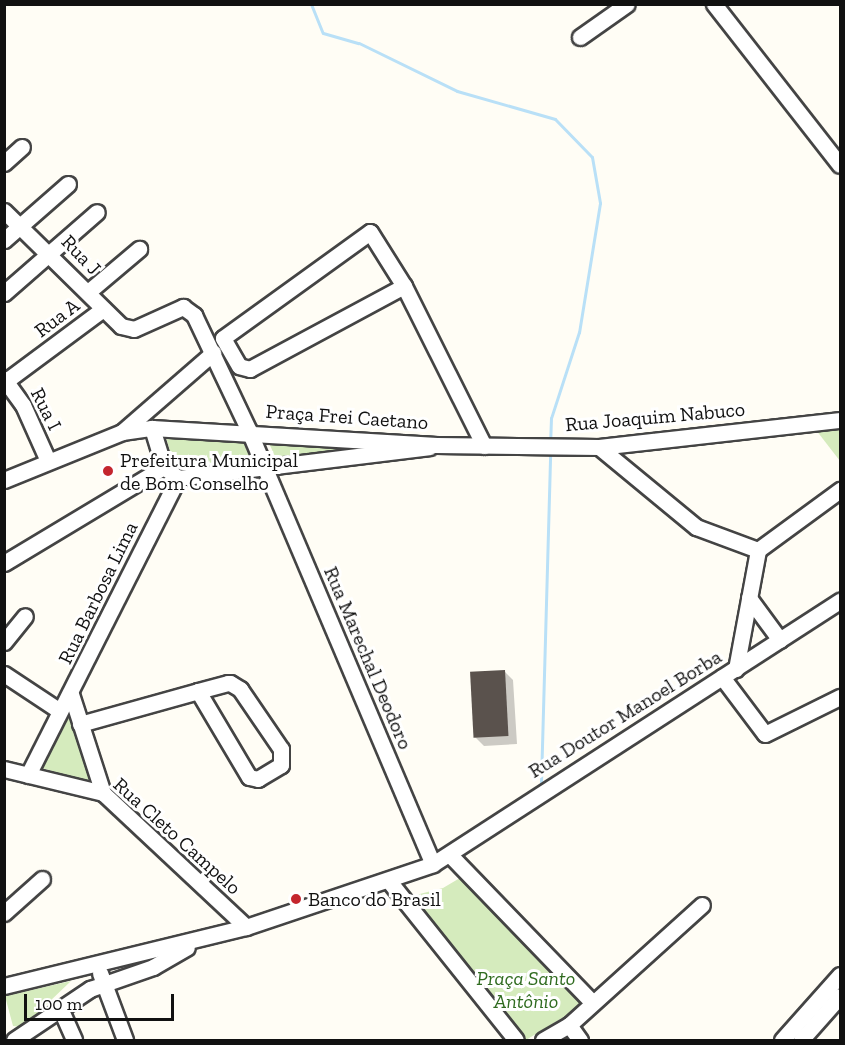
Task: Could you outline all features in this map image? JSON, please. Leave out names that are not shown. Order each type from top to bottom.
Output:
[{"type":"street","points":[[580,37],[627,4]]},
{"type":"street","points":[[714,4],[840,165]]},
{"type":"street","points":[[4,163],[22,147]]},
{"type":"street","points":[[4,240],[68,184]]},
{"type":"street","name":"Rua J","points":[[4,211],[51,253],[103,309],[127,329]]},
{"type":"street","points":[[4,292],[98,212]]},
{"type":"street","points":[[404,286],[260,366],[239,366],[225,340],[225,333],[366,232],[376,238],[404,286],[484,446]]},
{"type":"street","points":[[88,292],[139,249]]},
{"type":"street","name":"Rua Marechal Deodoro","points":[[127,329],[185,308],[211,349],[265,468],[433,864]]},
{"type":"street","name":"Rua A","points":[[5,380],[103,309]]},
{"type":"street","points":[[4,480],[122,432],[211,349],[225,340]]},
{"type":"street","name":"Rua I","points":[[5,380],[48,461]]},
{"type":"street","name":"Rua Joaquim Nabuco","points":[[436,445],[593,447],[840,420]]},
{"type":"street","points":[[152,428],[164,467],[178,478]]},
{"type":"street","name":"Praça Frei Caetano","points":[[122,432],[152,428],[249,431],[436,445]]},
{"type":"street","name":"Praça Frei Caetano","points":[[178,478],[436,445]]},
{"type":"street","points":[[593,447],[696,527],[758,550]]},
{"type":"street","points":[[4,563],[164,467]]},
{"type":"street","name":"Rua Barbosa Lima","points":[[28,775],[71,694],[178,478]]},
{"type":"street","points":[[840,490],[758,550],[749,598],[729,673],[765,735],[840,697]]},
{"type":"street","points":[[749,598],[780,640]]},
{"type":"street","name":"Rua Doutor Manoel Borba","points":[[4,986],[98,966],[246,927],[389,881],[433,864],[840,602]]},
{"type":"street","points":[[4,642],[25,616]]},
{"type":"street","points":[[4,674],[60,711]]},
{"type":"street","points":[[81,724],[228,682],[237,686],[281,749],[280,765],[258,779],[249,777],[198,691]]},
{"type":"street","name":"Rua Barbosa Lima","points":[[71,694],[103,793]]},
{"type":"street","name":"Rua Cleto Campelo","points":[[4,769],[103,793],[246,927]]},
{"type":"street","points":[[450,855],[592,1002]]},
{"type":"street","points":[[4,913],[42,879]]},
{"type":"street","points":[[389,881],[516,1041]]},
{"type":"street","points":[[543,1041],[569,1025],[592,1002],[702,906]]},
{"type":"street","points":[[14,1041],[60,1008],[103,983],[153,967],[195,940]]},
{"type":"street","points":[[98,966],[125,1041]]},
{"type":"street","points":[[782,1041],[840,975]]},
{"type":"street","points":[[801,1041],[840,998]]},
{"type":"street","points":[[60,1008],[74,1041]]},
{"type":"street","points":[[569,1025],[580,1041]]},
{"type":"green space","points":[[840,427],[840,461],[816,430]]},
{"type":"green space","points":[[165,434],[242,439],[253,463],[186,473],[174,465]]},
{"type":"green space","points":[[269,443],[408,450],[277,461]]},
{"type":"green space","points":[[71,711],[95,784],[42,768]]},
{"type":"green space","name":"Praça Santo Antônio","points":[[465,875],[581,996],[580,1007],[526,1040],[519,1040],[412,896],[443,888]]},
{"type":"green space","points":[[71,981],[23,1027],[13,1026],[5,996]]},
{"type":"building","points":[[505,670],[508,736],[474,738],[470,672]]},
{"type":"waterway","points":[[311,4],[323,33],[359,43],[457,91],[555,119],[592,157],[600,203],[579,332],[551,418],[550,441]]},
{"type":"waterway","points":[[541,782],[550,450]]},
{"type":"place","name":"Prefeitura Municipal de Bom Conselho","points":[[108,471]]},
{"type":"place","name":"Banco do Brasil","points":[[296,899]]}]
